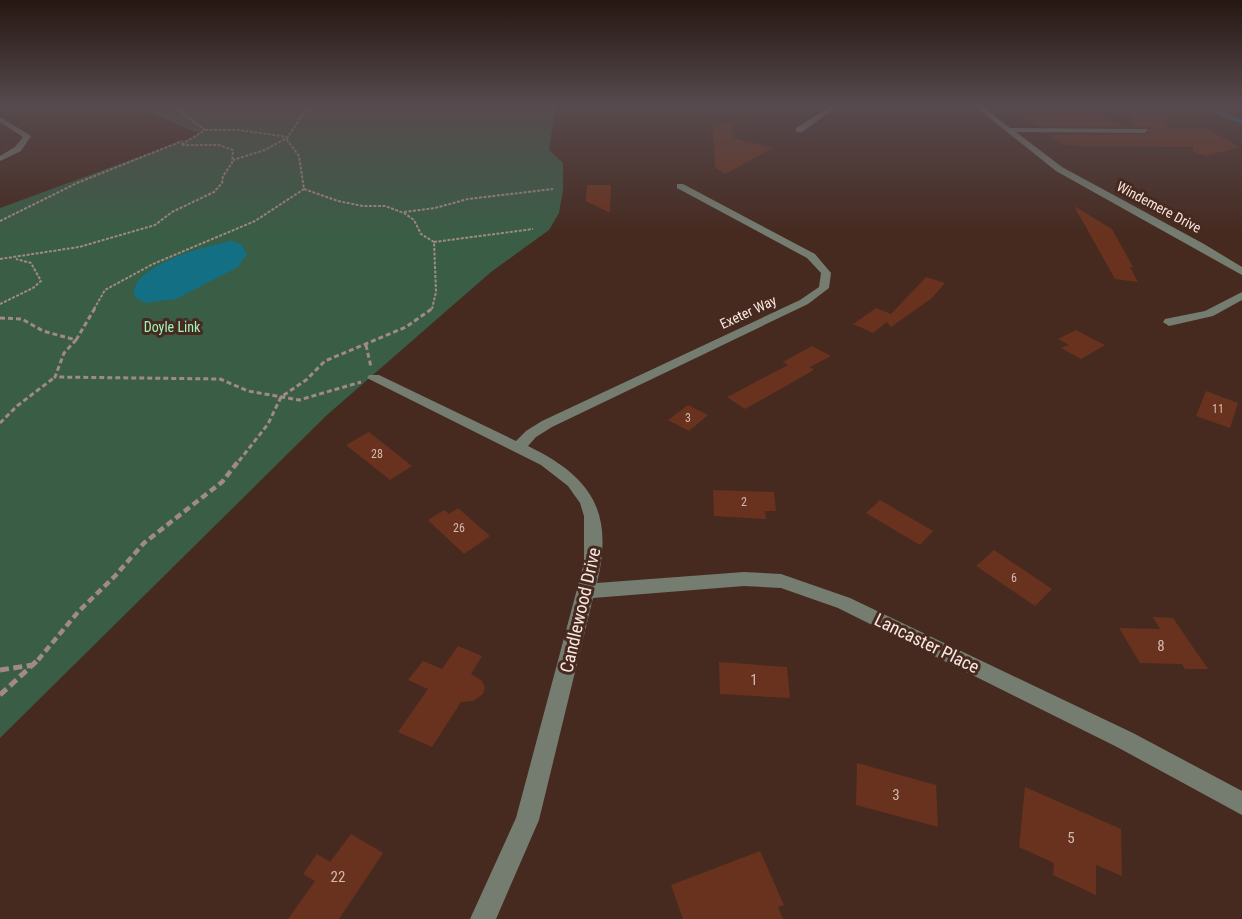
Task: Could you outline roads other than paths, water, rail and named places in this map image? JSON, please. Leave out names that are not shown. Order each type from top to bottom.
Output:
[{"type":"street","points":[[0,159],[19,147]]},
{"type":"street","name":"Windemere Drive","points":[[1031,147],[1059,169],[1200,246],[1242,272]]},
{"type":"street","name":"Exeter Way","points":[[519,447],[531,434],[547,424],[804,302],[824,288],[826,273],[816,260],[759,226],[680,186]]},
{"type":"street","points":[[1169,322],[1209,314],[1242,295]]},
{"type":"street","name":"Candlewood Drive","points":[[374,378],[519,447],[563,472],[581,488],[593,512],[595,543],[587,591],[527,820],[483,919]]},
{"type":"street","name":"Lancaster Place","points":[[587,591],[744,579],[781,582],[810,590],[844,603],[1064,710],[1242,803]]},
{"type":"water","points":[[232,241],[241,244],[247,254],[238,267],[176,299],[145,303],[134,296],[137,282],[155,267],[195,250]]},
{"type":"park label","name":"Doyle Link","points":[[172,327]]}]
